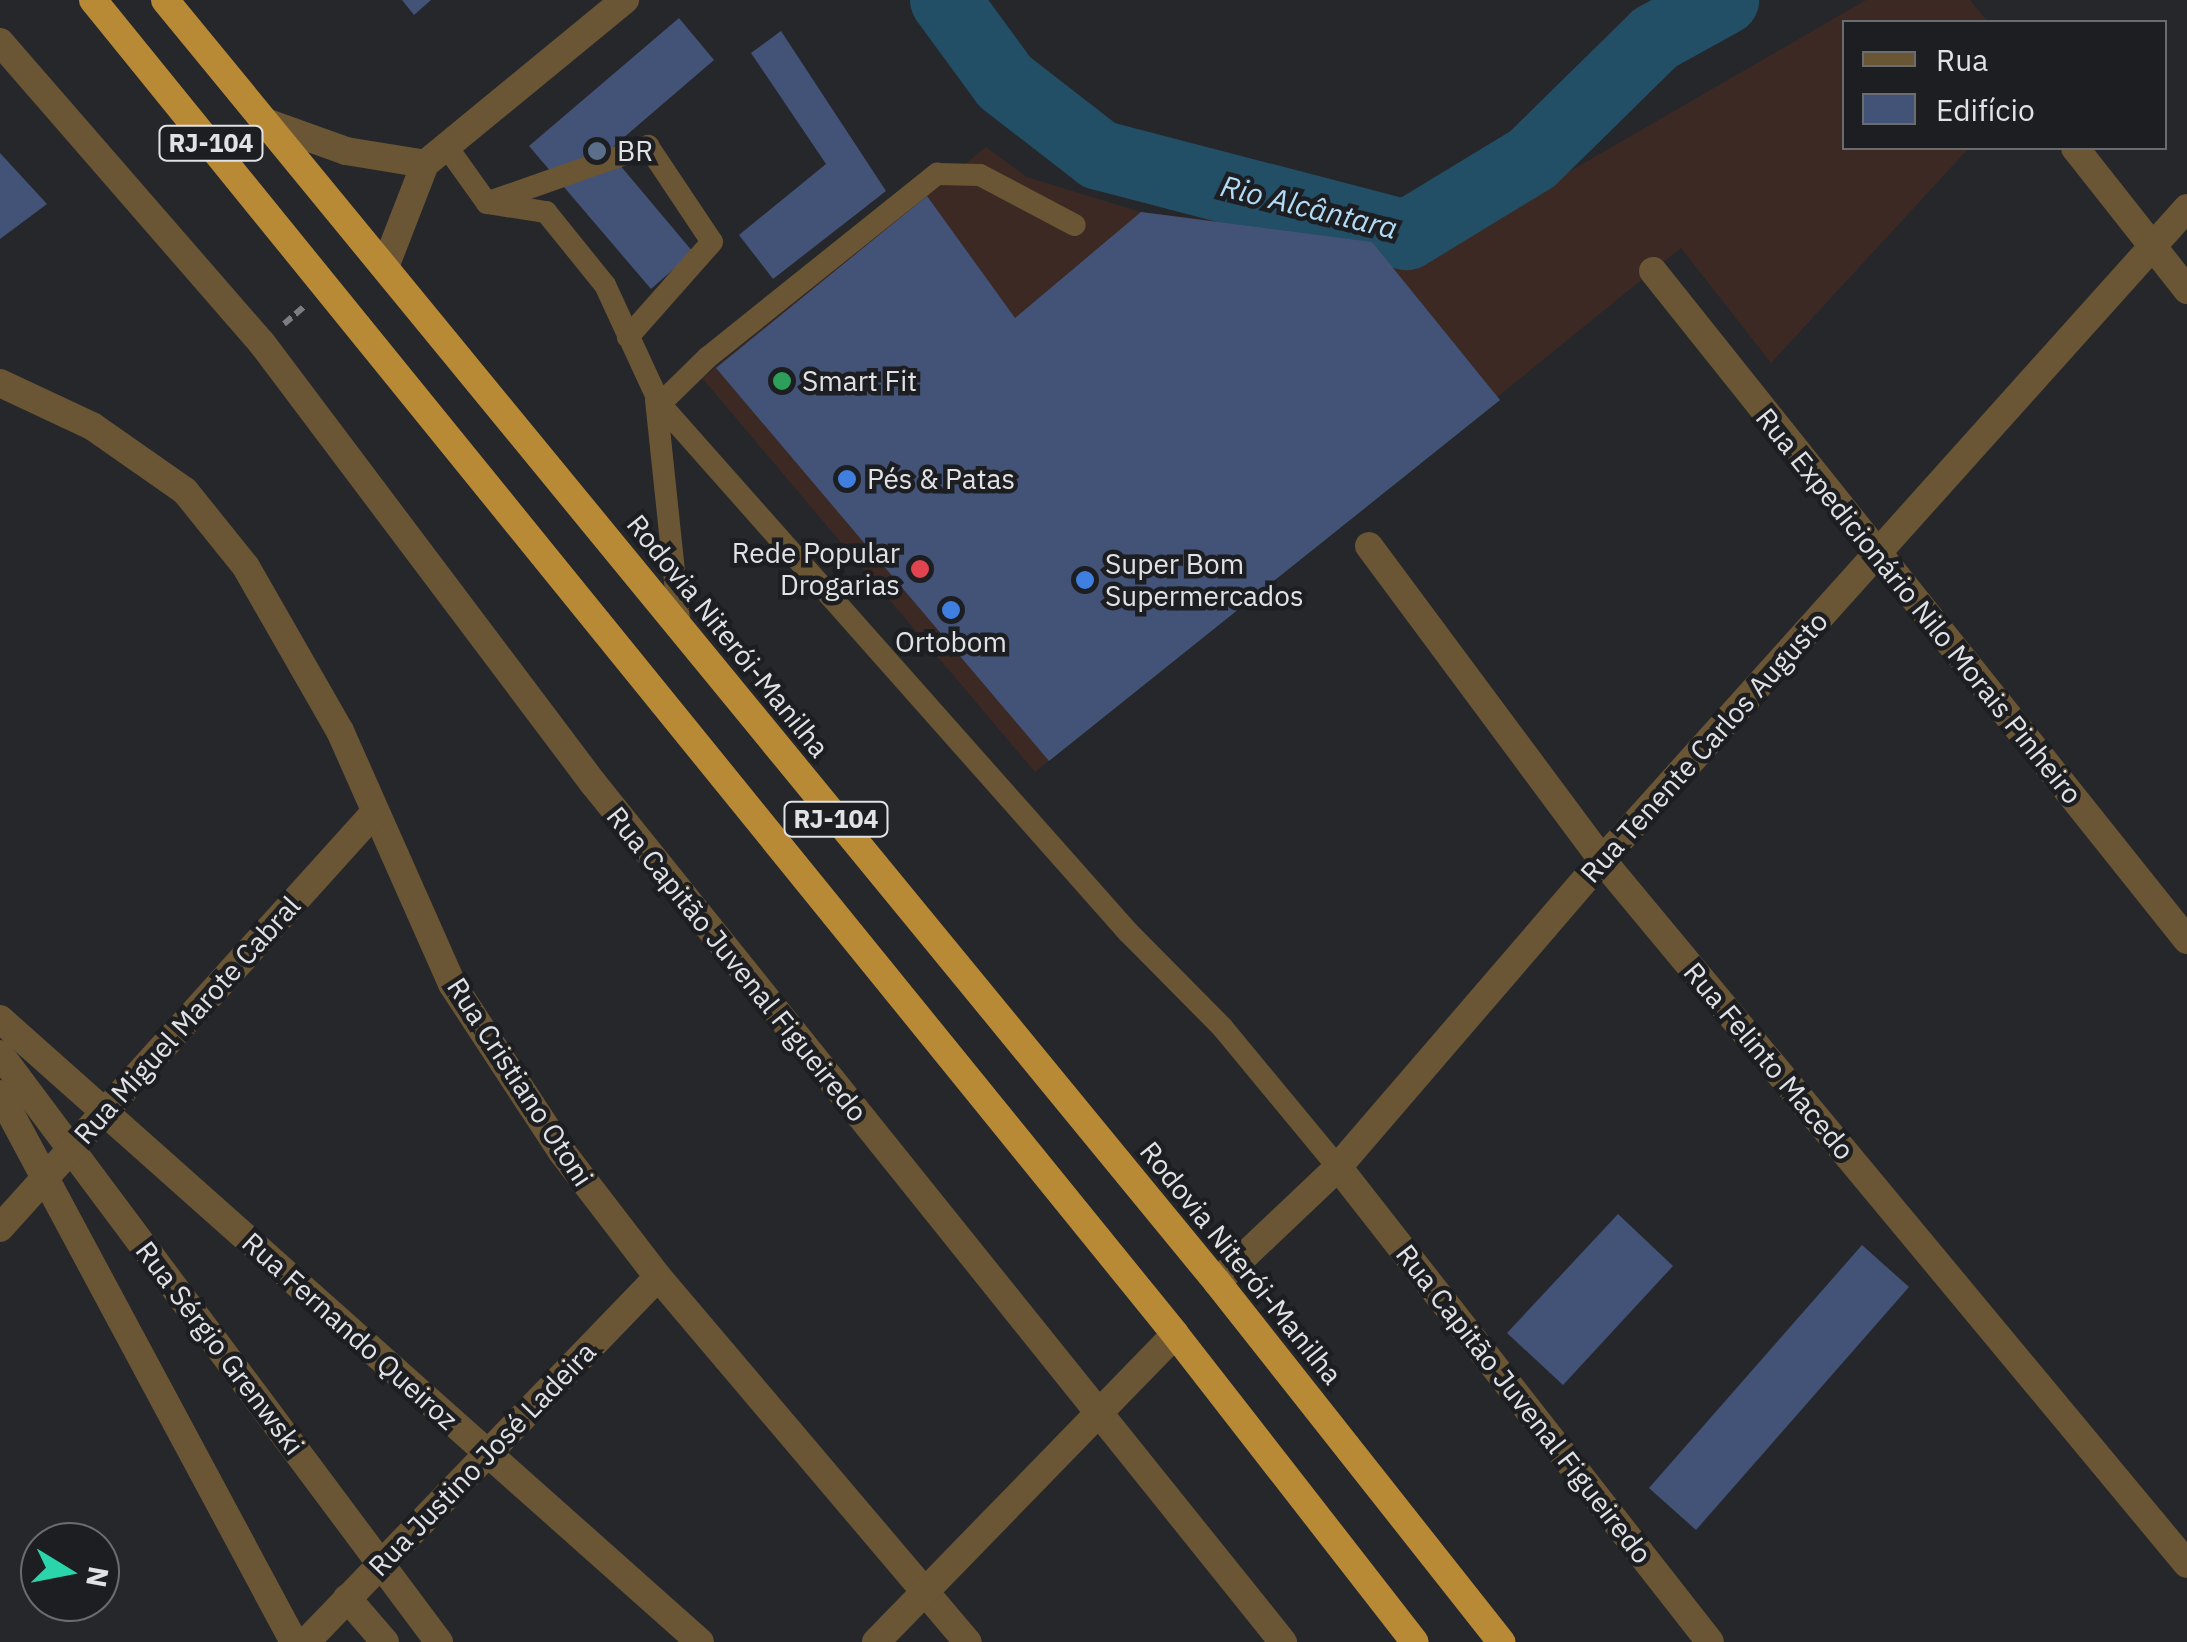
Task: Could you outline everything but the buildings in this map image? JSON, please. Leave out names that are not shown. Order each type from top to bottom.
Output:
[{"type":"highway","name":"RJ-104","points":[[94,0],[1175,1334],[1414,1642]]},
{"type":"highway","name":"Rodovia Niterói-Manilha","points":[[165,0],[1217,1282],[1501,1642]]},
{"type":"street","points":[[386,267],[436,156],[626,0]]},
{"type":"street","name":"Rua Capitão Juvenal Figueiredo","points":[[0,42],[262,342],[593,783],[1094,1413],[1283,1642]]},
{"type":"street","points":[[268,124],[346,151],[436,156]]},
{"type":"street","points":[[2077,150],[2187,290]]},
{"type":"street","name":"Rua Tenente Carlos Augusto","points":[[1217,1282],[1338,1167],[1602,860],[2187,208]]},
{"type":"street","name":"Rua Expedicionário Nilo Morais Pinheiro","points":[[1653,272],[2187,940]]},
{"type":"street","name":"Rua Cristiano Otoni","points":[[0,383],[92,426],[185,491],[246,567],[340,732],[452,984],[562,1152],[658,1277],[968,1642]]},
{"type":"street","name":"Rua Felinto Macedo","points":[[1368,546],[1602,860],[2187,1564]]},
{"type":"street","name":"Rua Miguel Marote Cabral","points":[[0,1228],[374,813]]},
{"type":"street","name":"Rua Fernando Queiroz","points":[[0,1019],[700,1642]]},
{"type":"street","name":"Rua Sérgio Grenwski","points":[[0,1054],[439,1642]]},
{"type":"street","points":[[0,1094],[294,1642]]},
{"type":"street","name":"Rua Capitão Juvenal Figueiredo","points":[[1338,1167],[1710,1642]]},
{"type":"street","name":"Rua Justino José Ladeira","points":[[306,1642],[658,1277]]},
{"type":"street","points":[[876,1642],[1094,1413],[1175,1334]]},
{"type":"street","points":[[347,1598],[385,1642]]},
{"type":"lane","points":[[487,203],[648,146],[712,242],[628,338]]},
{"type":"lane","points":[[436,156],[487,203],[546,212],[605,285],[658,402],[1128,932],[1222,1027],[1338,1167]]},
{"type":"lane","points":[[658,402],[936,174],[980,176],[1075,224]]},
{"type":"lane","points":[[658,402],[680,630]]},
{"type":"path","points":[[262,342],[328,285]]},
{"type":"shaded area","name":"Super Bom Supermercados","points":[[1866,0],[1970,0],[1986,20],[1842,20],[1842,150],[1967,150],[1771,363],[1681,248],[1035,772],[702,378],[986,147],[1027,177],[1141,212],[1439,247]]},
{"type":"waterway","name":"Rio Alcântara","points":[[945,0],[1005,82],[1099,155],[1407,235],[1532,159],[1655,38],[1724,0]]},
{"type":"place","name":"BR","points":[[597,151]]},
{"type":"place","name":"Smart Fit","points":[[782,381]]},
{"type":"place","name":"Pés & Patas","points":[[847,479]]},
{"type":"place","name":"Rede Popular Drogarias","points":[[920,569]]},
{"type":"place","name":"Super Bom Supermercados","points":[[1085,580]]},
{"type":"place","name":"Ortobom","points":[[951,610]]}]
